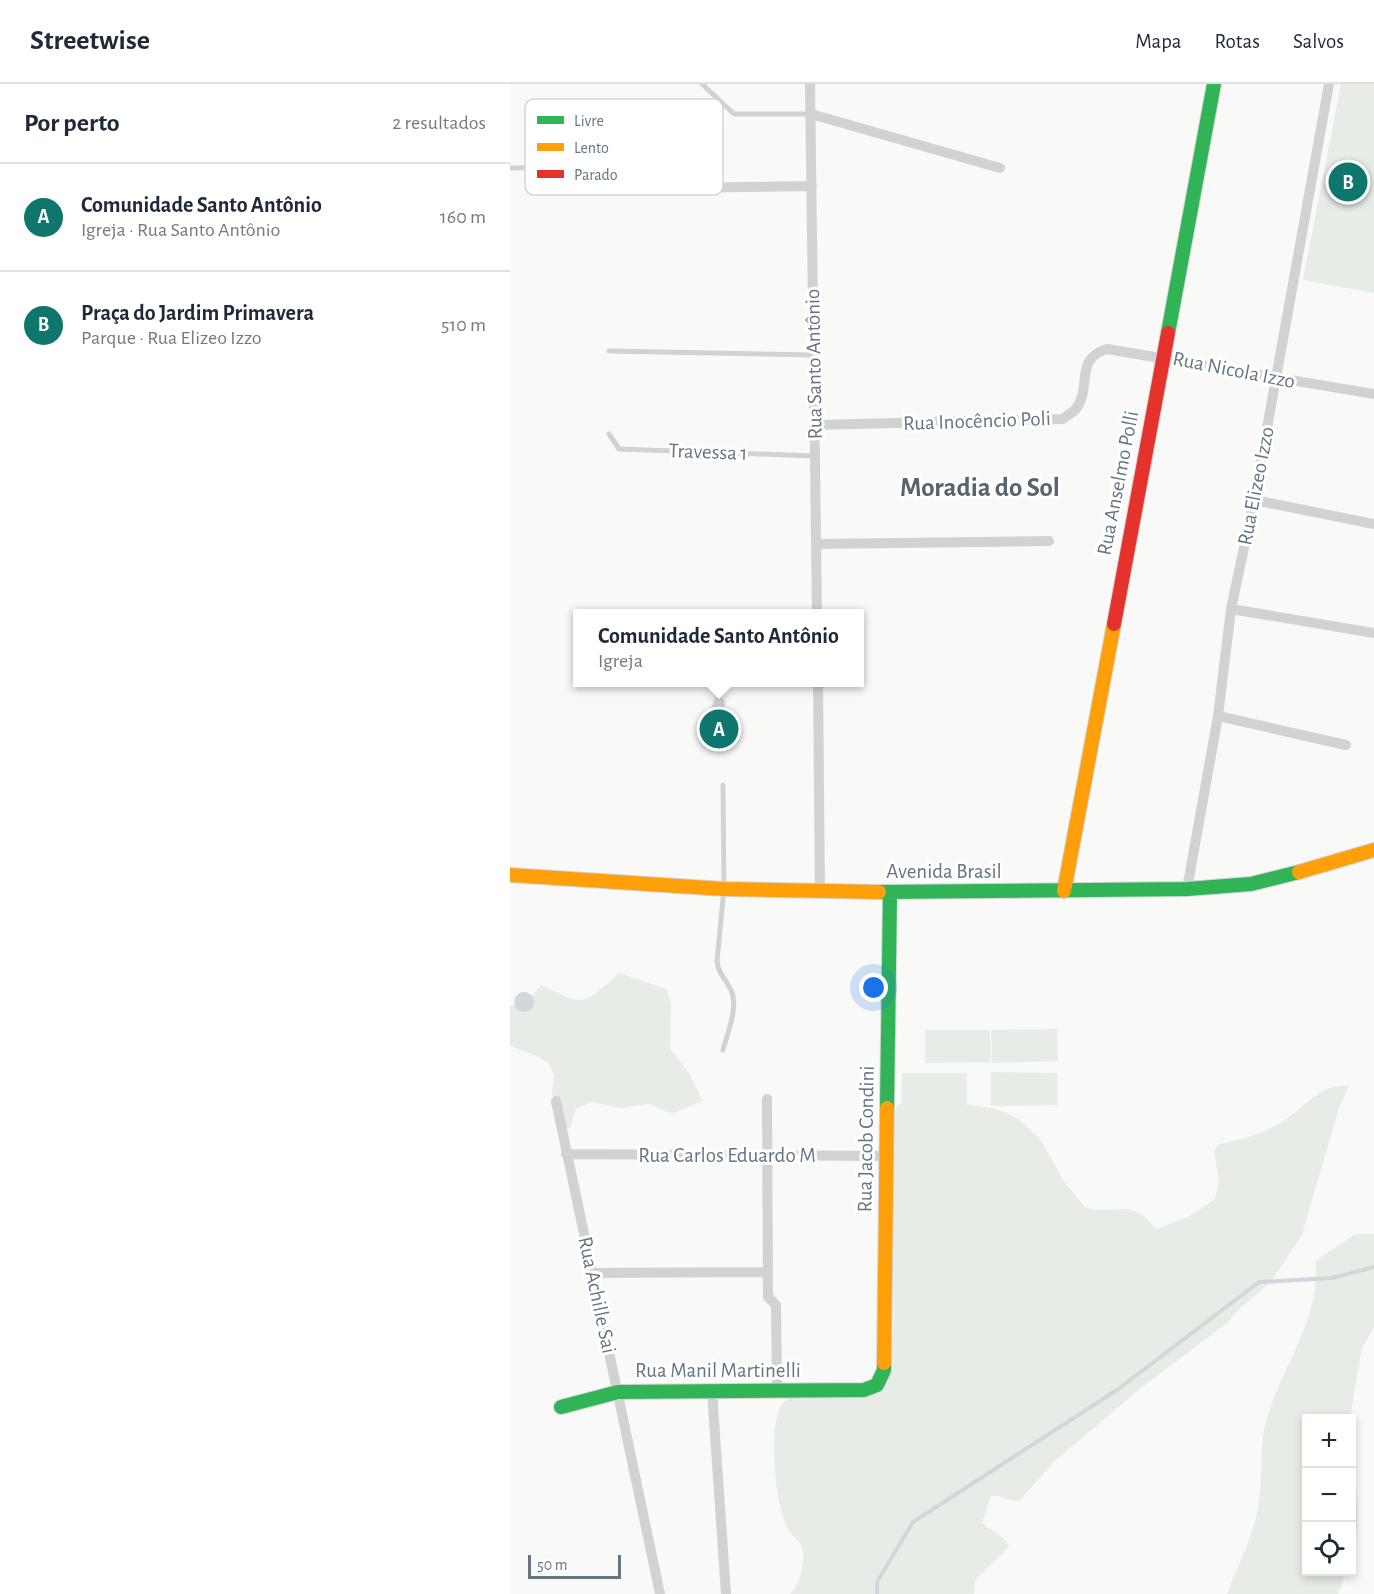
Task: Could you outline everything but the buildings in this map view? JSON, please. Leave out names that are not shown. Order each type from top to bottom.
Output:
[{"type":"street","name":"Rua Santo Antônio","points":[[810,84],[817,609]]},
{"type":"street","name":"Rua Anselmo Polli","points":[[1064,891],[1214,84]]},
{"type":"street","name":"Rua Elizeo Izzo","points":[[1187,889],[1218,717],[1231,609],[1254,500],[1329,84]]},
{"type":"street","points":[[811,114],[1000,168]]},
{"type":"street","points":[[723,187],[812,186]]},
{"type":"street","name":"Rua Nicola Izzo","points":[[1095,353],[1107,349],[1163,357],[1276,379],[1374,394]]},
{"type":"street","name":"Rua Inocêncio Poli","points":[[814,425],[1063,418],[1075,410],[1082,397],[1088,362],[1095,353]]},
{"type":"street","points":[[1254,500],[1374,524]]},
{"type":"street","points":[[816,544],[1049,541]]},
{"type":"street","points":[[1231,609],[1374,633]]},
{"type":"street","points":[[818,687],[820,892]]},
{"type":"street","points":[[1218,717],[1346,745]]},
{"type":"street","name":"Avenida Brasil","points":[[510,875],[724,889],[820,892],[1187,889],[1251,884],[1354,858],[1374,850]]},
{"type":"street","name":"Rua Jacob Condini","points":[[877,1385],[884,1370],[890,892]]},
{"type":"street","points":[[767,1099],[768,1297],[776,1305],[777,1391]]},
{"type":"street","name":"Rua Achille Sai","points":[[555,1101],[660,1594]]},
{"type":"street","name":"Rua Carlos Eduardo M","points":[[566,1154],[887,1156]]},
{"type":"street","points":[[592,1273],[768,1272]]},
{"type":"street","name":"Rua Manil Martinelli","points":[[561,1407],[618,1392],[864,1390],[877,1385]]},
{"type":"street","points":[[712,1391],[726,1594]]},
{"type":"lane","points":[[702,84],[718,99]]},
{"type":"lane","points":[[723,104],[734,114],[811,114]]},
{"type":"lane","points":[[510,168],[525,168]]},
{"type":"lane","points":[[609,351],[814,356]]},
{"type":"lane","name":"Travessa 1","points":[[609,434],[619,449],[815,456]]},
{"type":"lane","points":[[723,785],[724,889],[718,970],[732,993],[734,1006],[723,1050]]},
{"type":"shaded area","points":[[1341,84],[1374,84],[1374,293],[1303,280]]},
{"type":"shaded area","points":[[619,973],[666,989],[671,1003],[670,1049],[689,1073],[703,1101],[672,1114],[649,1104],[621,1108],[591,1102],[576,1109],[570,1128],[564,1129],[552,1093],[554,1075],[550,1065],[539,1057],[510,1046],[510,1006],[523,1003],[542,985],[567,997],[584,1000],[598,992]]},
{"type":"shaded area","points":[[524,992],[531,995],[534,1002],[531,1009],[524,1012],[517,1009],[514,1002],[517,995]]},
{"type":"shaded area","points":[[1057,1029],[1058,1061],[992,1063],[991,1030]]},
{"type":"shaded area","points":[[925,1030],[990,1030],[991,1062],[925,1063]]},
{"type":"shaded area","points":[[991,1072],[1057,1073],[1058,1105],[991,1106]]},
{"type":"shaded area","points":[[902,1073],[967,1073],[967,1105],[994,1108],[1019,1119],[1040,1139],[1065,1183],[1085,1207],[1095,1210],[1129,1209],[1143,1215],[1156,1229],[1190,1216],[1215,1199],[1219,1181],[1214,1151],[1219,1144],[1264,1131],[1281,1122],[1323,1091],[1339,1086],[1349,1086],[1339,1108],[1302,1235],[1270,1283],[1240,1308],[1227,1323],[1142,1387],[1056,1460],[1019,1501],[991,1496],[982,1523],[1006,1540],[1009,1547],[975,1580],[974,1594],[790,1594],[799,1580],[803,1551],[801,1544],[790,1532],[783,1518],[777,1486],[774,1449],[777,1417],[781,1406],[791,1397],[871,1392],[888,1376],[894,1325],[892,1248],[895,1142],[893,1117],[897,1106],[901,1104]]},
{"type":"shaded area","points":[[1355,1234],[1374,1234],[1374,1327],[1362,1348],[1351,1414],[1302,1414],[1302,1576],[1345,1576],[1338,1594],[1227,1594],[1256,1519],[1265,1426],[1279,1386],[1306,1324],[1316,1282],[1315,1261]]},
{"type":"shaded area","points":[[1356,1488],[1358,1513],[1356,1542]]},
{"type":"waterway","points":[[877,1594],[877,1582],[913,1522],[1117,1390],[1259,1282],[1332,1278],[1374,1267]]},
{"type":"traffic: fast","points":[[1168,333],[1214,84]]},
{"type":"traffic: fast","points":[[879,892],[1187,889],[1251,884],[1299,872]]},
{"type":"traffic: fast","points":[[887,1108],[890,892]]},
{"type":"traffic: fast","points":[[561,1407],[618,1392],[864,1390],[877,1385],[884,1370],[884,1363]]},
{"type":"traffic: slow","points":[[1064,891],[1114,624]]},
{"type":"traffic: slow","points":[[1299,872],[1374,850]]},
{"type":"traffic: slow","points":[[510,875],[724,889],[879,892]]},
{"type":"traffic: slow","points":[[884,1363],[887,1108]]},
{"type":"traffic: jam","points":[[1114,624],[1168,333]]},
{"type":"place","name":"Praça do Jardim Primavera","points":[[1348,182]]},
{"type":"place","name":"Comunidade Santo Antônio","points":[[719,729]]},
{"type":"district","name":"Moradia do Sol","points":[[980,487]]}]
